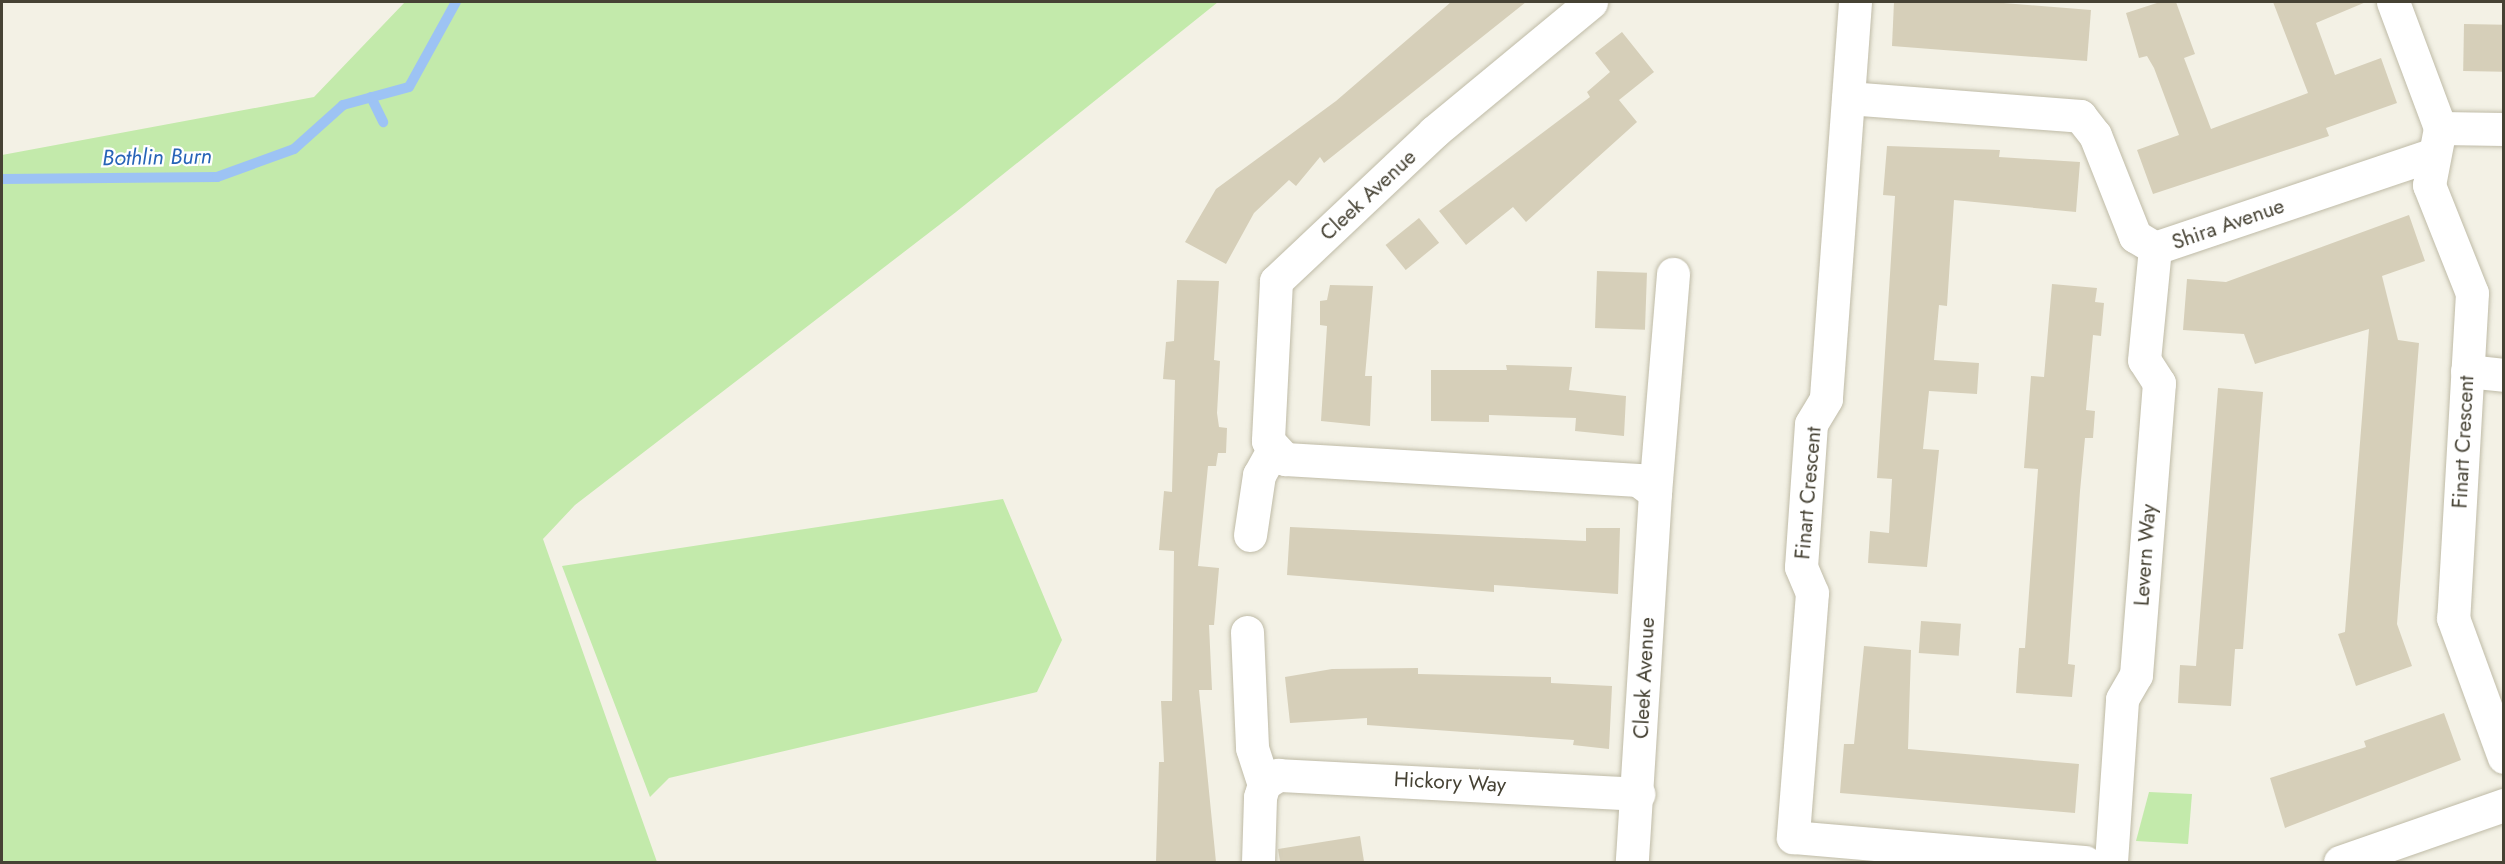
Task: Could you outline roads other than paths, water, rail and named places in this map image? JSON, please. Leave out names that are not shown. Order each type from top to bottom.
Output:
[{"type":"street","name":"Cleek Avenue","points":[[1274,448],[1268,441],[1276,281],[1434,132],[1591,2]]},
{"type":"street","name":"Finart Crescent","points":[[1855,2],[1826,399],[1810,424],[1801,567],[1812,593],[1793,837],[2085,862]]},
{"type":"street","name":"Finart Crescent","points":[[2393,2],[2436,142],[2429,185],[2472,293],[2453,618],[2504,757]]},
{"type":"street","name":"Shira Avenue","points":[[1848,98],[2080,116],[2096,135],[2135,236],[2156,248],[2436,142]]},
{"type":"street","points":[[2436,142],[2504,129]]},
{"type":"street","name":"Levern Way","points":[[2111,862],[2122,699],[2136,675],[2159,383],[2144,360],[2156,248]]},
{"type":"street","name":"Cleek Avenue","points":[[1632,862],[1655,493],[1673,274]]},
{"type":"street","points":[[2467,371],[2504,375]]},
{"type":"street","points":[[1250,535],[1259,476],[1274,448],[1284,459],[1638,480],[1655,493]]},
{"type":"street","points":[[1247,632],[1252,748],[1264,784],[1258,862]]},
{"type":"street","name":"Hickory Way","points":[[1264,784],[1278,775],[1353,776],[1638,794]]},
{"type":"street","points":[[2340,862],[2504,805]]},
{"type":"waterway","name":"Bothlin Burn","points":[[2,179],[217,177],[294,149],[343,105],[409,87],[456,2]]},
{"type":"waterway","points":[[371,97],[383,122]]}]
